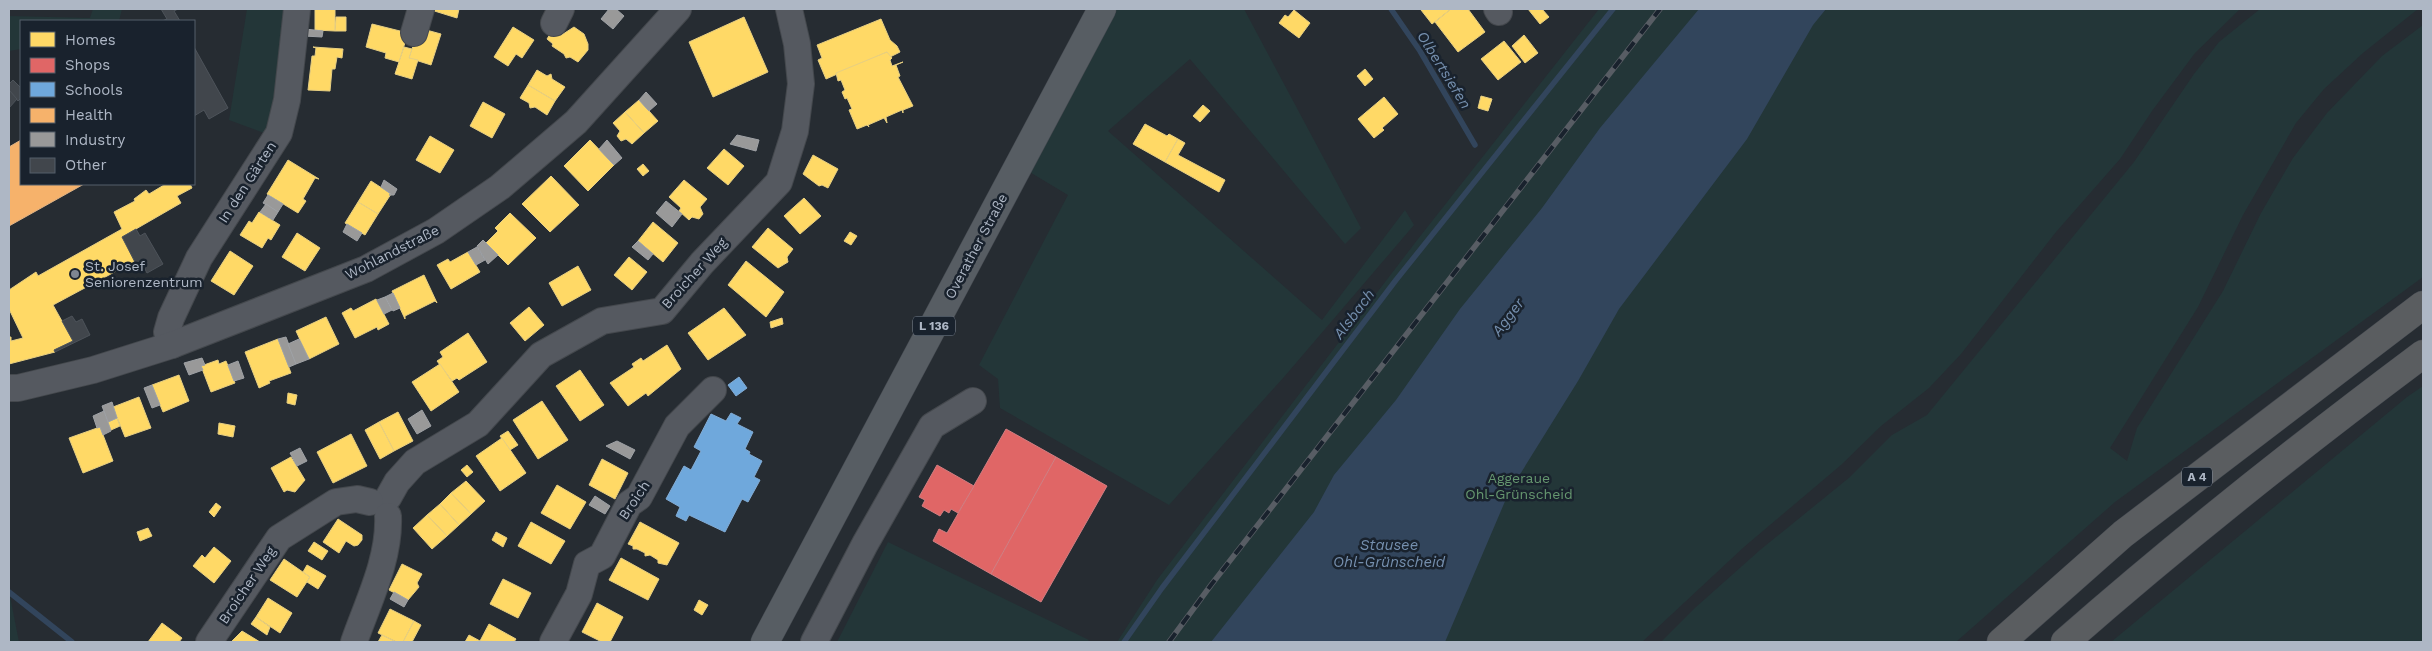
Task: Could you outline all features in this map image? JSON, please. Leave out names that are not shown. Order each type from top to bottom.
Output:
[{"type":"highway","name":"A 4","points":[[2001,642],[2123,534],[2423,305]]},
{"type":"highway","points":[[2065,642],[2150,567],[2298,448],[2423,354]]},
{"type":"main road","name":"Overather Straße","points":[[765,642],[1102,9]]},
{"type":"street","name":"In den Gärten","points":[[172,345],[168,332],[171,318],[199,258],[279,133],[287,100],[297,9]]},
{"type":"street","name":"Wohlandstraße","points":[[9,388],[18,388],[93,370],[172,345],[366,269],[436,231],[500,187],[576,122],[678,9]]},
{"type":"street","name":"Broicher Weg","points":[[209,642],[278,538],[336,502],[357,499],[382,505],[415,462],[478,424],[541,355],[602,321],[662,311],[702,263],[779,182],[795,131],[801,84],[797,44],[789,9]]},
{"type":"street","name":"Broich","points":[[553,642],[579,594],[587,564],[602,556],[629,504],[639,497],[677,426],[714,390]]},
{"type":"street","points":[[814,642],[865,544],[932,426],[973,400]]},
{"type":"street","points":[[354,642],[383,561],[388,527],[382,505]]},
{"type":"green space","points":[[93,9],[122,9],[119,20],[20,20],[20,49],[9,51],[9,16],[90,18]]},
{"type":"green space","points":[[247,9],[284,9],[275,120],[264,133],[229,120]]},
{"type":"green space","points":[[1117,9],[1244,9],[1361,228],[1345,244],[1190,59],[1108,131],[1322,320],[1405,210],[1414,225],[1284,377],[1169,505],[1000,408],[998,379],[979,365],[1068,195],[1028,171]]},
{"type":"green space","name":"Aggeraue Ohl-Grünscheid","points":[[1599,9],[2240,9],[2195,53],[2152,111],[2120,159],[2056,232],[1961,354],[1929,388],[1881,426],[1841,465],[1744,547],[1642,642],[1117,642],[1157,580],[1418,239]]},
{"type":"green space","points":[[2260,9],[2418,9],[2363,53],[2324,89],[2296,123],[2243,215],[2198,307],[2110,448],[2127,461],[2137,428],[2223,291],[2261,213],[2293,158],[2327,113],[2382,56],[2423,25],[2423,277],[2115,502],[1956,642],[1661,642],[1696,607],[1760,550],[1850,477],[1892,435],[1927,415],[2134,162],[2194,74],[2219,42]]},
{"type":"green space","points":[[2423,386],[2423,642],[2111,642],[2407,397]]},
{"type":"green space","points":[[888,542],[1089,640],[1087,642],[837,642]]},
{"type":"green space","points":[[9,591],[19,642],[9,642]]},
{"type":"water","name":"Stausee Ohl-Grünscheid","points":[[1699,9],[1826,9],[1813,25],[1747,139],[1619,309],[1578,381],[1509,492],[1445,642],[1211,642],[1314,512],[1334,475],[1396,400],[1460,309],[1542,208],[1600,128]]},
{"type":"building: Homes","points":[[315,9],[335,9],[335,31],[315,30]]},
{"type":"building: Homes","points":[[428,9],[459,9],[457,18]]},
{"type":"building: Homes","points":[[1451,9],[1432,24],[1421,10]]},
{"type":"building: Homes","points":[[1451,9],[1468,9],[1485,32],[1458,52],[1435,22]]},
{"type":"building: Homes","points":[[1528,9],[1542,9],[1549,17],[1540,24]]},
{"type":"building: Homes","points":[[1294,10],[1310,23],[1299,38],[1279,23],[1285,15],[1288,17]]},
{"type":"building: Homes","points":[[336,17],[346,17],[346,31],[335,31]]},
{"type":"building: Homes","points":[[744,17],[768,72],[713,97],[689,42]]},
{"type":"building: Homes","points":[[881,19],[890,40],[897,46],[900,52],[890,57],[887,52],[826,79],[818,60],[822,58],[817,45]]},
{"type":"building: Homes","points":[[372,24],[408,33],[399,62],[385,58],[386,53],[366,47]]},
{"type":"building: Homes","points":[[513,27],[534,40],[522,58],[516,54],[508,66],[494,57]]},
{"type":"building: Homes","points":[[574,27],[584,34],[588,44],[588,50],[578,62],[570,57],[566,58],[547,39],[552,31],[560,36]]},
{"type":"building: Homes","points":[[419,28],[441,34],[431,65],[409,58]]},
{"type":"building: Homes","points":[[1524,35],[1538,53],[1525,63],[1512,46]]},
{"type":"building: Homes","points":[[1504,41],[1521,62],[1498,80],[1481,59]]},
{"type":"building: Homes","points":[[313,47],[343,49],[342,58],[337,57],[335,69],[332,69],[330,91],[308,90],[312,56],[315,56],[316,48]]},
{"type":"building: Homes","points":[[404,47],[412,49],[409,58],[418,60],[412,79],[395,74]]},
{"type":"building: Homes","points":[[887,52],[892,58],[890,60],[892,66],[903,62],[896,65],[900,76],[898,77],[913,106],[903,110],[903,113],[902,110],[886,117],[887,123],[884,118],[868,125],[869,127],[867,125],[857,129],[849,110],[852,109],[842,92],[845,90],[841,80],[838,81],[836,73]]},
{"type":"building: Homes","points":[[1365,69],[1373,79],[1365,86],[1357,76]]},
{"type":"building: Homes","points":[[537,70],[547,76],[551,74],[552,79],[565,87],[555,101],[528,85]]},
{"type":"building: Homes","points":[[528,85],[555,101],[547,115],[535,107],[530,108],[529,103],[520,98]]},
{"type":"building: Homes","points":[[1481,96],[1492,99],[1488,111],[1478,108]]},
{"type":"building: Homes","points":[[1384,97],[1398,114],[1374,138],[1358,119]]},
{"type":"building: Homes","points":[[639,100],[658,121],[644,133],[625,112]]},
{"type":"building: Homes","points":[[483,102],[505,114],[492,138],[470,126]]},
{"type":"building: Homes","points":[[1203,105],[1210,111],[1200,122],[1193,116]]},
{"type":"building: Homes","points":[[625,112],[644,133],[632,144],[626,139],[621,141],[617,136],[620,131],[613,123]]},
{"type":"building: Homes","points":[[1145,124],[1167,136],[1169,134],[1178,139],[1165,162],[1133,144]]},
{"type":"building: Homes","points":[[430,136],[454,150],[440,173],[416,160]]},
{"type":"building: Homes","points":[[1178,139],[1185,143],[1178,155],[1225,180],[1219,192],[1165,162]]},
{"type":"building: Homes","points":[[590,140],[614,165],[588,191],[564,166]]},
{"type":"building: Homes","points":[[724,149],[744,166],[728,185],[707,168]]},
{"type":"building: Homes","points":[[813,155],[838,169],[828,188],[822,185],[819,186],[803,174]]},
{"type":"building: Homes","points":[[288,160],[319,179],[315,178],[303,199],[306,201],[298,213],[267,194]]},
{"type":"building: Homes","points":[[643,164],[649,171],[643,176],[637,169]]},
{"type":"building: Homes","points":[[551,176],[579,205],[550,232],[522,204]]},
{"type":"building: Homes","points":[[684,180],[707,199],[700,207],[703,214],[699,219],[692,217],[689,220],[679,211],[681,208],[669,197]]},
{"type":"building: Homes","points":[[371,181],[391,194],[378,214],[358,202]]},
{"type":"building: Homes","name":"St. Josef Seniorenzentrum","points":[[164,185],[190,185],[192,188],[177,196],[181,203],[122,237],[135,261],[53,305],[73,341],[54,350],[55,352],[9,364],[9,337],[11,337],[11,341],[23,338],[9,309],[9,290],[36,272],[38,276],[122,229],[114,212],[135,201],[134,199],[146,190],[149,194]]},
{"type":"building: Homes","points":[[804,198],[821,216],[800,234],[784,216]]},
{"type":"building: Homes","points":[[358,202],[378,214],[365,235],[345,223]]},
{"type":"building: Homes","points":[[259,212],[280,225],[271,240],[268,238],[262,248],[240,235],[249,221],[252,223]]},
{"type":"building: Homes","points":[[510,213],[536,238],[508,265],[486,243],[498,231],[495,228]]},
{"type":"building: Homes","points":[[653,222],[678,243],[663,262],[638,241]]},
{"type":"building: Homes","points":[[768,228],[793,249],[787,257],[788,262],[778,268],[752,247]]},
{"type":"building: Homes","points":[[850,232],[857,236],[851,245],[844,241]]},
{"type":"building: Homes","points":[[297,233],[320,248],[305,271],[282,257]]},
{"type":"building: Homes","points":[[230,251],[253,266],[234,295],[211,281]]},
{"type":"building: Homes","points":[[468,252],[480,272],[451,289],[437,265],[448,259],[450,262]]},
{"type":"building: Homes","points":[[629,257],[647,272],[632,290],[614,275]]},
{"type":"building: Homes","points":[[746,261],[784,292],[766,317],[728,285]]},
{"type":"building: Homes","points":[[578,266],[591,290],[562,306],[549,283]]},
{"type":"building: Homes","points":[[424,275],[437,303],[435,301],[405,316],[405,319],[392,291]]},
{"type":"building: Homes","points":[[376,299],[389,324],[378,330],[377,327],[355,338],[342,313],[351,308],[353,311]]},
{"type":"building: Homes","points":[[529,307],[544,325],[525,341],[510,323]]},
{"type":"building: Homes","points":[[724,308],[746,335],[708,360],[688,333]]},
{"type":"building: Homes","points":[[326,317],[339,344],[309,359],[296,331]]},
{"type":"building: Homes","points":[[782,318],[783,324],[771,328],[770,322]]},
{"type":"building: Homes","points":[[468,333],[487,362],[459,380],[457,378],[452,381],[437,361],[443,357],[440,352]]},
{"type":"building: Homes","points":[[278,339],[291,373],[269,381],[270,383],[259,388],[245,352]]},
{"type":"building: Homes","points":[[667,345],[681,369],[648,396],[646,393],[628,406],[610,383],[634,367],[632,364],[641,358],[643,361]]},
{"type":"building: Homes","points":[[218,360],[219,364],[226,361],[235,383],[211,392],[201,366]]},
{"type":"building: Homes","points":[[440,364],[459,392],[431,411],[412,382]]},
{"type":"building: Homes","points":[[580,370],[604,405],[580,421],[556,386]]},
{"type":"building: Homes","points":[[179,375],[189,401],[163,412],[152,385]]},
{"type":"building: Homes","points":[[288,393],[297,395],[295,405],[287,403]]},
{"type":"building: Homes","points":[[139,397],[151,428],[125,437],[113,407]]},
{"type":"building: Homes","points":[[542,401],[568,440],[538,459],[513,420]]},
{"type":"building: Homes","points":[[398,412],[413,441],[394,451],[379,422]]},
{"type":"building: Homes","points":[[117,418],[120,426],[111,430],[108,422]]},
{"type":"building: Homes","points":[[379,422],[394,451],[380,459],[365,430]]},
{"type":"building: Homes","points":[[219,423],[235,426],[233,437],[218,434]]},
{"type":"building: Homes","points":[[100,427],[113,461],[83,473],[69,438]]},
{"type":"building: Homes","points":[[508,431],[518,445],[510,450],[500,436]]},
{"type":"building: Homes","points":[[351,434],[367,466],[333,483],[317,452]]},
{"type":"building: Homes","points":[[502,438],[526,473],[500,491],[476,456]]},
{"type":"building: Homes","points":[[291,457],[305,480],[295,492],[287,490],[284,492],[271,468]]},
{"type":"building: Homes","points":[[602,459],[628,473],[615,499],[589,485]]},
{"type":"building: Homes","points":[[467,465],[473,472],[467,477],[461,470]]},
{"type":"building: Homes","points":[[466,481],[485,501],[471,514],[451,493]]},
{"type":"building: Homes","points":[[557,485],[586,502],[570,529],[541,513]]},
{"type":"building: Homes","points":[[451,493],[471,514],[459,525],[440,504]]},
{"type":"building: Homes","points":[[216,503],[221,507],[214,517],[209,512]]},
{"type":"building: Homes","points":[[440,504],[459,525],[447,536],[427,515]]},
{"type":"building: Homes","points":[[427,515],[447,536],[432,549],[413,528]]},
{"type":"building: Homes","points":[[338,519],[362,535],[362,540],[358,545],[354,546],[346,541],[339,553],[323,542]]},
{"type":"building: Homes","points":[[531,522],[565,541],[551,564],[518,546]]},
{"type":"building: Homes","points":[[640,522],[679,543],[667,565],[658,563],[658,560],[650,555],[645,556],[645,553],[633,549],[633,546],[628,544]]},
{"type":"building: Homes","points":[[148,528],[152,536],[140,541],[137,532]]},
{"type":"building: Homes","points":[[496,532],[507,538],[503,547],[492,540]]},
{"type":"building: Homes","points":[[314,542],[328,551],[322,560],[308,551]]},
{"type":"building: Homes","points":[[214,547],[231,561],[214,583],[193,566],[202,555],[205,558]]},
{"type":"building: Homes","points":[[621,558],[659,579],[648,600],[609,580]]},
{"type":"building: Homes","points":[[284,559],[310,577],[297,597],[270,580]]},
{"type":"building: Homes","points":[[402,564],[422,574],[417,583],[419,587],[408,600],[389,590]]},
{"type":"building: Homes","points":[[307,565],[326,576],[318,589],[307,582],[310,577],[303,572]]},
{"type":"building: Homes","points":[[503,579],[531,593],[518,618],[490,604]]},
{"type":"building: Homes","points":[[268,598],[292,613],[280,633],[256,617]]},
{"type":"building: Homes","points":[[699,600],[708,605],[702,615],[694,610]]},
{"type":"building: Homes","points":[[597,603],[623,617],[610,642],[602,642],[582,632]]},
{"type":"building: Homes","points":[[390,609],[414,621],[403,642],[397,642],[378,633]]},
{"type":"building: Homes","points":[[256,617],[270,627],[267,635],[251,624]]},
{"type":"building: Homes","points":[[414,621],[421,625],[412,642],[403,642]]},
{"type":"building: Homes","points":[[162,623],[182,638],[179,642],[148,642]]},
{"type":"building: Homes","points":[[489,624],[516,639],[514,642],[480,641]]},
{"type":"building: Homes","points":[[242,631],[260,642],[231,642]]},
{"type":"building: Homes","points":[[382,635],[394,641],[378,642]]},
{"type":"building: Homes","points":[[469,635],[480,641],[482,642],[465,642]]},
{"type":"building: Shops","points":[[1006,429],[1056,457],[991,574],[933,541],[939,529],[947,533]]},
{"type":"building: Shops","points":[[1056,457],[1107,486],[1041,602],[991,574]]},
{"type":"building: Shops","points":[[937,465],[974,486],[958,513],[951,509],[949,513],[944,510],[940,516],[922,506],[925,500],[919,497]]},
{"type":"building: Schools","points":[[739,377],[747,388],[736,396],[728,385]]},
{"type":"building: Schools","points":[[731,413],[741,418],[737,424],[753,432],[745,449],[750,452],[749,454],[762,461],[754,477],[760,480],[759,482],[748,502],[742,499],[725,532],[689,515],[686,521],[676,516],[680,507],[666,499],[684,466],[691,470],[701,451],[694,447],[711,414],[726,421]]},
{"type":"building: Health","points":[[20,141],[20,185],[82,185],[9,226],[9,147]]},
{"type":"building: Industry","points":[[609,9],[616,9],[624,16],[613,29],[601,19]]},
{"type":"building: Industry","points":[[305,29],[323,31],[322,37],[304,36]]},
{"type":"building: Industry","points":[[646,92],[657,104],[649,111],[639,100]]},
{"type":"building: Industry","points":[[737,135],[759,140],[756,151],[730,144]]},
{"type":"building: Industry","points":[[607,140],[622,158],[614,165],[599,149]]},
{"type":"building: Industry","points":[[384,180],[397,189],[394,195],[389,195],[391,194],[381,187]]},
{"type":"building: Industry","points":[[268,195],[283,204],[278,212],[263,203]]},
{"type":"building: Industry","points":[[666,201],[682,214],[672,227],[656,213]]},
{"type":"building: Industry","points":[[266,204],[278,212],[273,220],[260,212]]},
{"type":"building: Industry","points":[[347,224],[362,233],[357,241],[343,232]]},
{"type":"building: Industry","points":[[483,240],[498,255],[488,264],[477,246]]},
{"type":"building: Industry","points":[[638,241],[653,254],[648,260],[632,247]]},
{"type":"building: Industry","points":[[477,247],[485,260],[476,265],[468,252]]},
{"type":"building: Industry","points":[[393,293],[400,308],[393,311],[385,297]]},
{"type":"building: Industry","points":[[385,297],[392,310],[384,314],[377,300]]},
{"type":"building: Industry","points":[[286,337],[296,364],[289,367],[278,339]]},
{"type":"building: Industry","points":[[299,339],[309,359],[296,364],[288,344]]},
{"type":"building: Industry","points":[[202,358],[205,365],[201,366],[203,370],[189,375],[184,363]]},
{"type":"building: Industry","points":[[238,361],[244,378],[234,381],[228,365]]},
{"type":"building: Industry","points":[[152,385],[160,405],[152,408],[144,388]]},
{"type":"building: Industry","points":[[112,402],[117,418],[108,422],[102,406]]},
{"type":"building: Industry","points":[[422,410],[431,426],[417,434],[408,419]]},
{"type":"building: Industry","points":[[104,411],[111,431],[103,435],[100,427],[97,428],[93,416]]},
{"type":"building: Industry","points":[[617,441],[635,450],[630,459],[606,446]]},
{"type":"building: Industry","points":[[300,448],[307,461],[297,466],[290,453]]},
{"type":"building: Industry","points":[[595,496],[610,506],[605,514],[589,505]]},
{"type":"building: Industry","points":[[394,592],[408,600],[404,607],[390,599]]},
{"type":"building: Other","points":[[161,9],[178,9],[174,11],[179,20],[164,20],[167,19]]},
{"type":"building: Other","points":[[195,49],[228,108],[209,119],[204,110],[195,115]]},
{"type":"building: Other","points":[[13,80],[20,87],[20,99],[18,101],[9,90],[9,84]]},
{"type":"building: Other","points":[[9,90],[17,99],[9,108]]},
{"type":"building: Other","points":[[136,229],[140,236],[145,233],[163,264],[147,273],[144,267],[139,270],[122,237]]},
{"type":"building: Other","points":[[72,316],[76,322],[82,319],[90,335],[55,352],[54,350],[73,341],[62,321]]},
{"type":"waterway","name":"Olbertsiefen","points":[[1391,9],[1420,51],[1475,145]]},
{"type":"waterway","name":"Alsbach","points":[[1124,642],[1162,588],[1396,280],[1613,9]]},
{"type":"waterway","points":[[9,592],[72,642]]},
{"type":"railway","points":[[1169,642],[1211,585],[1660,9]]},
{"type":"place","name":"St. Josef Seniorenzentrum","points":[[75,274]]},
{"type":"water label","name":"Agger","points":[[1508,317]]}]
